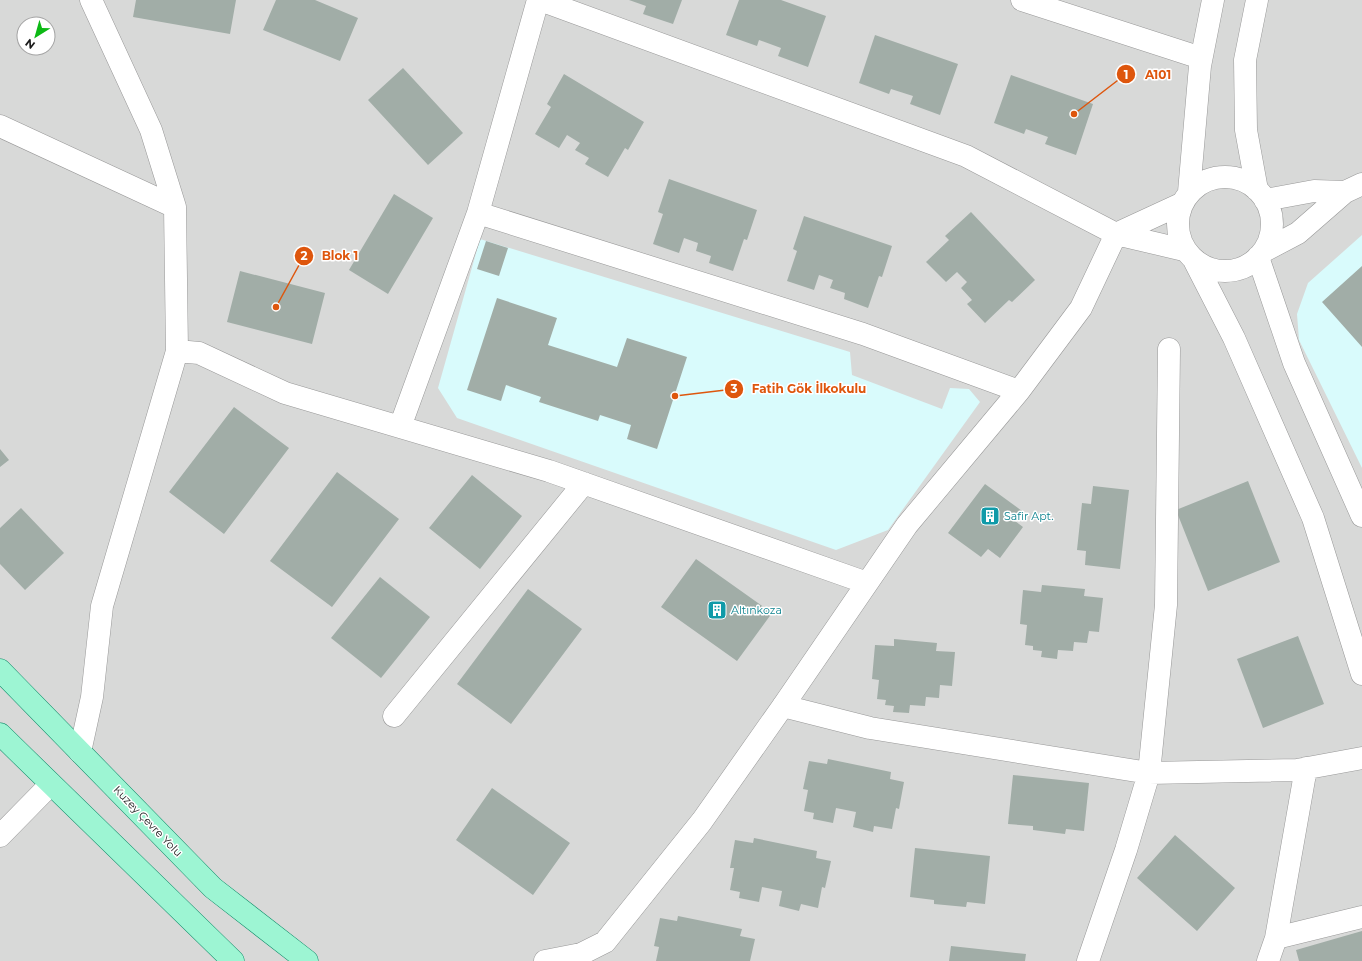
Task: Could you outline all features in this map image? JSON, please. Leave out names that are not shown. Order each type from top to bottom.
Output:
[{"type":"main road","name":"Kuzey Çevre Yolu","points":[[0,670],[214,888],[307,961]]},
{"type":"main road","points":[[0,734],[233,961]]},
{"type":"street","points":[[80,752],[92,697],[102,606],[177,352],[175,207],[151,130],[91,0]]},
{"type":"street","points":[[400,427],[478,213],[539,0],[966,156],[1116,234],[1189,256],[1208,269],[1224,272],[1239,270],[1253,263],[1261,254],[1270,239],[1272,226],[1271,213],[1261,195],[1246,130],[1245,60],[1257,0]]},
{"type":"street","points":[[1022,0],[1201,58]]},
{"type":"street","points":[[1213,0],[1201,58],[1185,198],[1177,220],[1178,235],[1234,338],[1313,518],[1362,674]]},
{"type":"street","points":[[0,126],[175,207]]},
{"type":"street","points":[[554,960],[581,954],[605,942],[702,821],[907,525],[1019,391],[1081,308],[1116,234],[1185,198],[1201,183],[1215,178],[1230,177],[1245,181],[1261,195],[1353,188]]},
{"type":"street","points":[[1261,254],[1298,233],[1353,188]]},
{"type":"street","points":[[478,213],[863,334],[1019,391]]},
{"type":"street","points":[[1261,254],[1294,363],[1362,516]]},
{"type":"street","points":[[1088,961],[1126,850],[1148,773],[1166,606],[1169,349]]},
{"type":"street","points":[[177,352],[199,353],[285,393],[549,471],[867,583]]},
{"type":"street","points":[[394,716],[584,483]]},
{"type":"street","points":[[783,706],[870,728],[1148,773],[1297,770],[1362,758]]},
{"type":"street","points":[[1268,961],[1276,938],[1306,768]]},
{"type":"street","points":[[0,836],[51,784]]},
{"type":"street","points":[[1276,938],[1362,917]]},
{"type":"shaded area","points":[[0,0],[1362,0],[1362,961],[0,961]]},
{"type":"shaded area","points":[[1362,235],[1362,468],[1299,340],[1297,314],[1308,283]]},
{"type":"shaded area","points":[[480,239],[850,352],[852,375],[942,409],[950,388],[969,389],[980,402],[888,530],[836,550],[457,418],[438,388]]},
{"type":"building","points":[[136,0],[236,0],[230,34],[133,17]]},
{"type":"building","points":[[276,0],[315,0],[358,18],[340,61],[263,30]]},
{"type":"building","points":[[629,0],[682,0],[673,24],[643,14],[646,6]]},
{"type":"building","points":[[739,0],[781,0],[826,16],[808,67],[778,56],[781,48],[759,40],[757,46],[726,35]]},
{"type":"building","points":[[875,35],[958,64],[940,115],[910,104],[913,96],[891,89],[889,94],[859,83]]},
{"type":"building","points":[[403,68],[463,133],[428,165],[368,100]]},
{"type":"building","points":[[564,74],[644,122],[628,150],[625,148],[608,177],[585,164],[589,158],[575,150],[580,143],[567,135],[559,148],[535,134],[551,107],[547,104]]},
{"type":"building","points":[[1011,75],[1093,104],[1076,155],[1045,144],[1048,137],[1026,129],[1024,134],[994,123]]},
{"type":"building","points":[[669,179],[757,210],[747,240],[744,239],[733,271],[709,263],[711,256],[696,251],[698,243],[684,238],[679,253],[653,244],[663,214],[658,212]]},
{"type":"building","points":[[394,194],[433,218],[388,294],[349,270]]},
{"type":"building","points":[[971,212],[1035,280],[1012,302],[1009,300],[985,323],[967,304],[972,300],[961,288],[967,282],[957,272],[946,282],[926,262],[949,240],[945,236]]},
{"type":"building","points":[[804,216],[892,246],[882,277],[879,276],[868,308],[844,299],[845,293],[830,288],[833,280],[819,275],[814,290],[787,281],[797,251],[793,249]]},
{"type":"building","points":[[486,241],[508,248],[499,276],[477,269]]},
{"type":"building","points":[[1362,266],[1362,347],[1322,302]]},
{"type":"building","points":[[240,271],[325,293],[312,344],[227,322]]},
{"type":"building","points":[[497,298],[557,318],[548,345],[617,367],[627,338],[687,357],[657,449],[627,439],[631,425],[600,415],[598,421],[539,402],[541,397],[506,385],[501,401],[467,390]]},
{"type":"building","points":[[234,407],[289,448],[224,534],[169,492]]},
{"type":"building","points":[[0,449],[9,460],[0,467]]},
{"type":"building","points":[[337,472],[399,519],[332,607],[270,561]]},
{"type":"building","points":[[472,475],[522,516],[480,569],[429,528]]},
{"type":"building","points":[[1248,481],[1280,562],[1208,591],[1176,510]]},
{"type":"building","name":"Safir Apt.","points":[[985,484],[1022,511],[1015,521],[1023,527],[1000,558],[988,549],[981,557],[948,533]]},
{"type":"building","points":[[1093,486],[1129,490],[1120,569],[1085,565],[1086,551],[1077,550],[1082,503],[1091,504]]},
{"type":"building","points":[[21,508],[64,553],[25,590],[0,564],[0,528]]},
{"type":"building","name":"Altınkoza","points":[[696,559],[772,613],[737,661],[661,607]]},
{"type":"building","points":[[380,577],[430,617],[381,678],[331,638]]},
{"type":"building","points":[[1042,585],[1085,589],[1084,596],[1103,598],[1099,632],[1089,631],[1087,643],[1074,642],[1073,651],[1058,650],[1057,659],[1041,657],[1042,651],[1033,650],[1033,646],[1025,645],[1027,625],[1020,624],[1023,590],[1041,592]]},
{"type":"building","points":[[528,589],[582,629],[511,724],[457,684]]},
{"type":"building","points":[[1298,636],[1324,704],[1263,728],[1237,659]]},
{"type":"building","points":[[894,639],[937,643],[936,651],[955,652],[952,686],[940,685],[939,698],[926,697],[925,706],[910,705],[909,713],[893,712],[894,706],[885,705],[886,700],[877,699],[879,680],[872,679],[875,645],[894,646]]},
{"type":"building","points":[[828,759],[891,772],[890,779],[904,782],[899,809],[896,808],[892,829],[874,826],[873,832],[853,827],[856,812],[836,808],[833,823],[813,819],[814,813],[804,811],[808,790],[803,789],[809,761],[827,764]]},
{"type":"building","points":[[1013,775],[1089,783],[1084,831],[1066,829],[1065,834],[1033,830],[1033,826],[1008,824]]},
{"type":"building","points":[[492,788],[570,843],[533,895],[456,840]]},
{"type":"building","points":[[1175,835],[1235,888],[1197,931],[1137,878]]},
{"type":"building","points":[[754,838],[817,851],[816,858],[831,861],[825,888],[822,887],[818,908],[801,904],[799,911],[779,906],[782,891],[762,887],[759,902],[739,898],[740,892],[730,890],[734,868],[730,868],[735,840],[753,843]]},
{"type":"building","points":[[915,848],[990,856],[985,904],[967,902],[966,907],[934,904],[934,900],[910,897]]},
{"type":"building","points":[[678,916],[742,929],[740,936],[755,939],[750,961],[656,961],[659,947],[654,946],[660,918],[677,921]]},
{"type":"building","points":[[1362,931],[1362,961],[1299,961],[1296,950]]},
{"type":"building","points":[[951,946],[1026,954],[1025,961],[949,961]]},
{"type":"place","name":"A101","points":[[1074,114]]},
{"type":"place","name":"Blok 1","points":[[276,307]]},
{"type":"place","name":"Fatih Gök İlkokulu","points":[[675,396]]},
{"type":"place","name":"Safir Apt.","points":[[990,516]]},
{"type":"place","name":"Altınkoza","points":[[717,610]]}]
